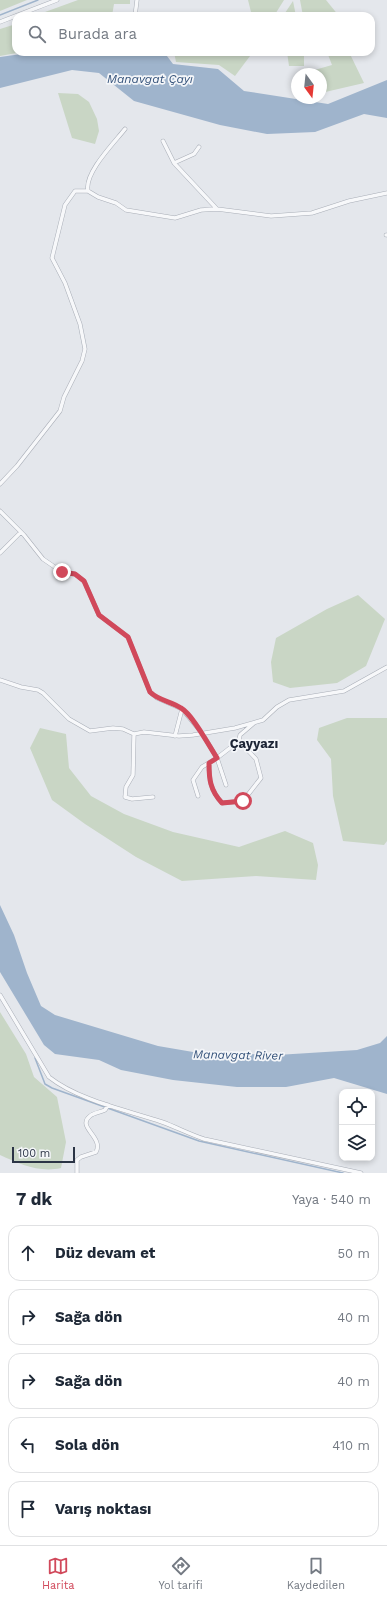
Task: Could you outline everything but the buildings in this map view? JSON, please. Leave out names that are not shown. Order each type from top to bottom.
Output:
[{"type":"street","points":[[26,12],[57,0]]},
{"type":"street","points":[[136,12],[137,0]]},
{"type":"street","points":[[0,22],[12,17]]},
{"type":"street","points":[[88,191],[87,185],[92,172],[126,129]]},
{"type":"street","points":[[163,141],[165,148],[174,163],[217,209]]},
{"type":"street","points":[[174,163],[194,154],[199,147]]},
{"type":"street","points":[[0,484],[17,466],[60,411],[64,397],[82,361],[85,349],[80,324],[65,283],[52,258],[65,205],[74,191],[88,191],[98,197],[116,203],[126,210],[175,218],[201,210],[217,209],[286,216],[312,213],[349,201],[387,193]]},
{"type":"street","points":[[0,511],[21,532],[43,559],[62,572],[75,574],[84,581],[99,615],[128,637],[150,692],[157,698],[182,708],[202,734],[217,758],[226,785]]},
{"type":"street","points":[[0,553],[21,532]]},
{"type":"street","points":[[0,680],[21,687],[38,690],[69,719],[90,731],[113,728],[123,729],[134,734],[144,732],[174,736],[202,734],[235,728],[263,720],[277,707],[290,700],[344,691],[387,667]]},
{"type":"street","points":[[174,736],[182,708]]},
{"type":"street","points":[[198,796],[193,780],[202,767],[217,758],[239,741],[240,735],[255,722]]},
{"type":"street","points":[[134,734],[132,775],[126,787],[125,797],[132,799],[153,797]]},
{"type":"street","points":[[209,763],[210,787],[222,803],[243,801],[261,778],[256,759],[239,741]]},
{"type":"street","points":[[0,995],[49,1077],[59,1085],[108,1105],[163,1123],[185,1133],[204,1139],[361,1173]]},
{"type":"street","points":[[77,1173],[77,1160],[81,1157],[96,1152],[99,1147],[98,1142],[88,1129],[87,1120],[90,1115],[105,1110],[108,1105]]},
{"type":"green space","points":[[0,0],[27,0],[0,11]]},
{"type":"green space","points":[[78,0],[130,0],[130,4],[114,4],[113,12],[45,12]]},
{"type":"green space","points":[[248,0],[284,0],[276,12],[251,12]]},
{"type":"green space","points":[[300,0],[326,0],[336,12],[302,12]]},
{"type":"green space","points":[[293,1],[295,12],[286,12]]},
{"type":"green space","points":[[12,25],[12,54],[0,56],[0,29]]},
{"type":"green space","points":[[175,56],[250,56],[235,76],[219,65],[176,62]]},
{"type":"green space","points":[[288,56],[304,56],[304,66],[289,66]]},
{"type":"green space","points":[[329,56],[351,56],[364,83],[327,92],[327,68],[322,68],[332,65]]},
{"type":"green space","points":[[58,93],[78,94],[89,102],[97,119],[99,131],[95,144],[72,138]]},
{"type":"green space","points":[[358,595],[385,619],[366,666],[337,683],[290,688],[273,682],[271,662],[276,638],[327,609]]},
{"type":"green space","points":[[347,718],[387,718],[387,841],[384,845],[343,841],[333,796],[331,759],[317,740],[319,728]]},
{"type":"green space","points":[[40,728],[66,734],[69,768],[91,796],[124,814],[173,832],[239,847],[285,831],[313,843],[318,865],[316,880],[256,876],[182,881],[136,857],[85,824],[52,800],[30,748]]},
{"type":"green space","points":[[0,1012],[26,1054],[34,1077],[57,1097],[66,1142],[61,1168],[45,1169],[30,1167],[0,1155]]},
{"type":"water","name":"Manavgat Çayı","points":[[12,55],[167,56],[173,64],[218,69],[244,91],[291,98],[291,104],[328,104],[387,80],[387,118],[364,114],[315,132],[267,134],[220,125],[134,101],[99,73],[72,70],[0,88],[0,57]]},
{"type":"water","name":"Manavgat River","points":[[0,905],[14,935],[27,973],[41,1006],[55,1015],[158,1046],[193,1052],[277,1055],[357,1050],[380,1043],[387,1036],[387,1094],[375,1090],[375,1089],[334,1078],[286,1087],[237,1087],[173,1080],[121,1070],[99,1060],[55,1054],[44,1045],[0,972]]},
{"type":"waterway","points":[[0,15],[38,0]]},
{"type":"waterway","points":[[35,1058],[45,1084],[52,1088],[199,1141],[343,1173]]},
{"type":"district","name":"Çayyazı","points":[[254,743]]},
{"type":"route","points":[[62,572],[75,574],[84,581],[99,615],[128,637],[150,692],[157,698],[182,708],[202,734],[217,758],[209,763],[209,776],[210,787],[217,797],[222,803],[243,801]]}]
